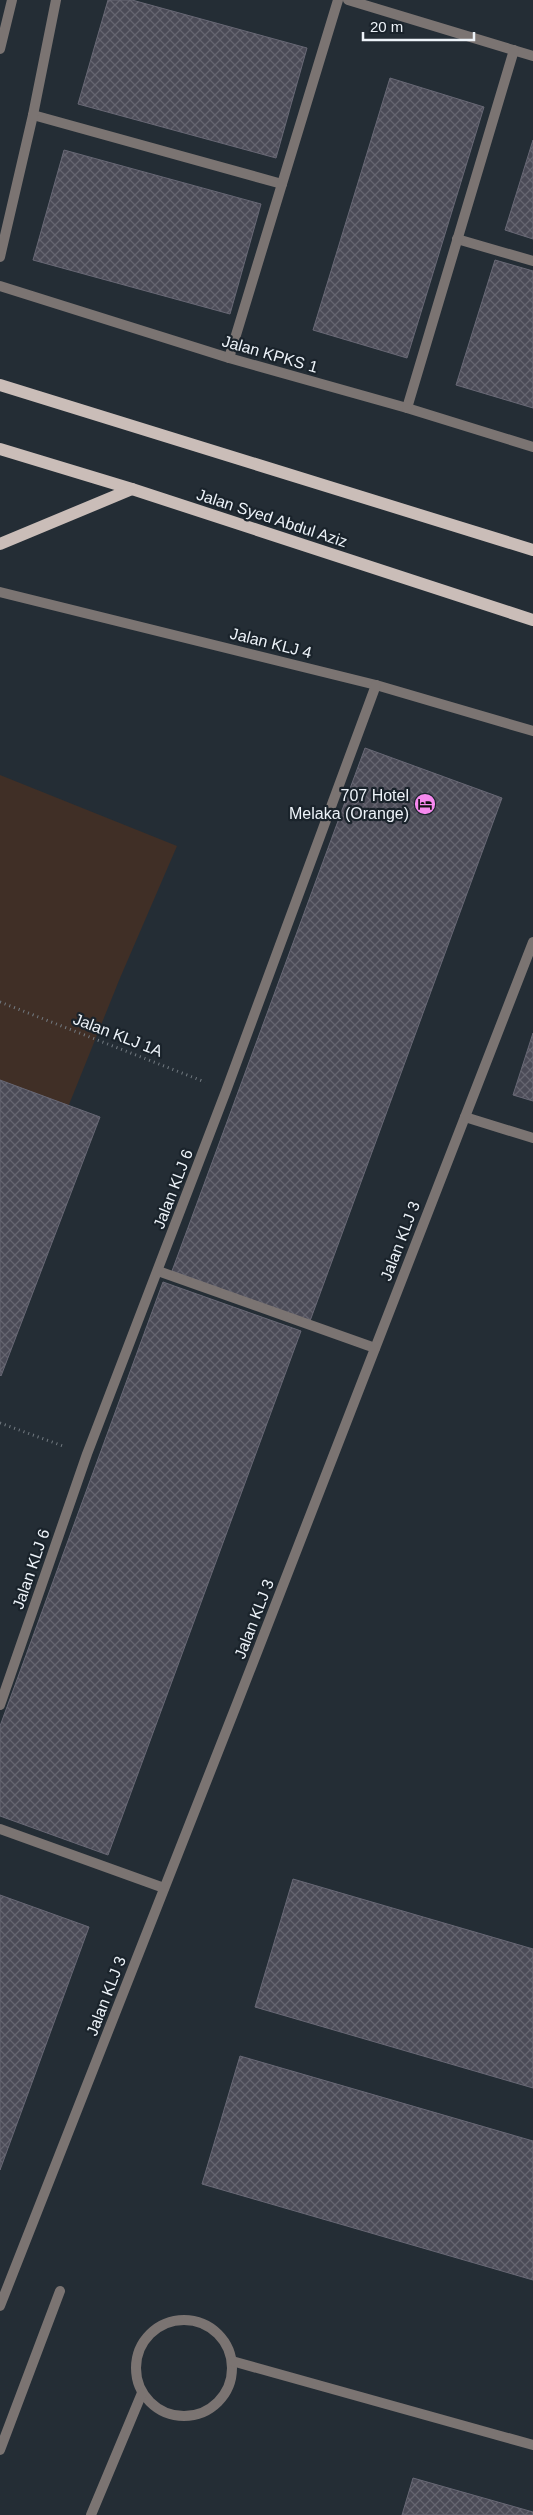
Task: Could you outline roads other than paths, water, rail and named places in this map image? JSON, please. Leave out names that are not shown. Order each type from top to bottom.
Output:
[{"type":"main road","points":[[0,385],[533,550]]},
{"type":"main road","name":"Jalan Syed Abdul Aziz","points":[[0,449],[132,489],[533,620]]},
{"type":"main road","points":[[0,544],[132,489]]},
{"type":"street","points":[[0,49],[12,0]]},
{"type":"street","points":[[0,257],[34,115],[56,0]]},
{"type":"street","points":[[229,358],[338,0]]},
{"type":"street","points":[[348,0],[533,56]]},
{"type":"street","points":[[407,408],[514,50]]},
{"type":"street","points":[[34,115],[282,184]]},
{"type":"street","points":[[457,239],[533,260]]},
{"type":"street","name":"Jalan KPKS 1","points":[[0,286],[229,358],[533,446]]},
{"type":"street","name":"Jalan KLJ 4","points":[[0,592],[376,684],[533,731]]},
{"type":"street","name":"Jalan KLJ 6","points":[[0,1705],[87,1454],[158,1272],[376,684]]},
{"type":"street","name":"Jalan KLJ 3","points":[[0,2306],[533,942]]},
{"type":"street","points":[[464,1117],[533,1138]]},
{"type":"street","points":[[158,1272],[375,1348]]},
{"type":"street","points":[[0,1829],[164,1888]]},
{"type":"street","points":[[0,2450],[60,2291]]},
{"type":"street","points":[[191,2320],[206,2326],[218,2335],[227,2347],[232,2361],[231,2378],[225,2393],[214,2405],[200,2414],[183,2416],[167,2413],[153,2405],[142,2392],[137,2378],[136,2363],[140,2348],[149,2335],[168,2323],[191,2320]]},
{"type":"street","points":[[232,2361],[533,2445]]},
{"type":"street","points":[[91,2515],[142,2392]]},
{"type":"place","name":"707 Hotel Melaka (Orange)","points":[[425,804]]}]
